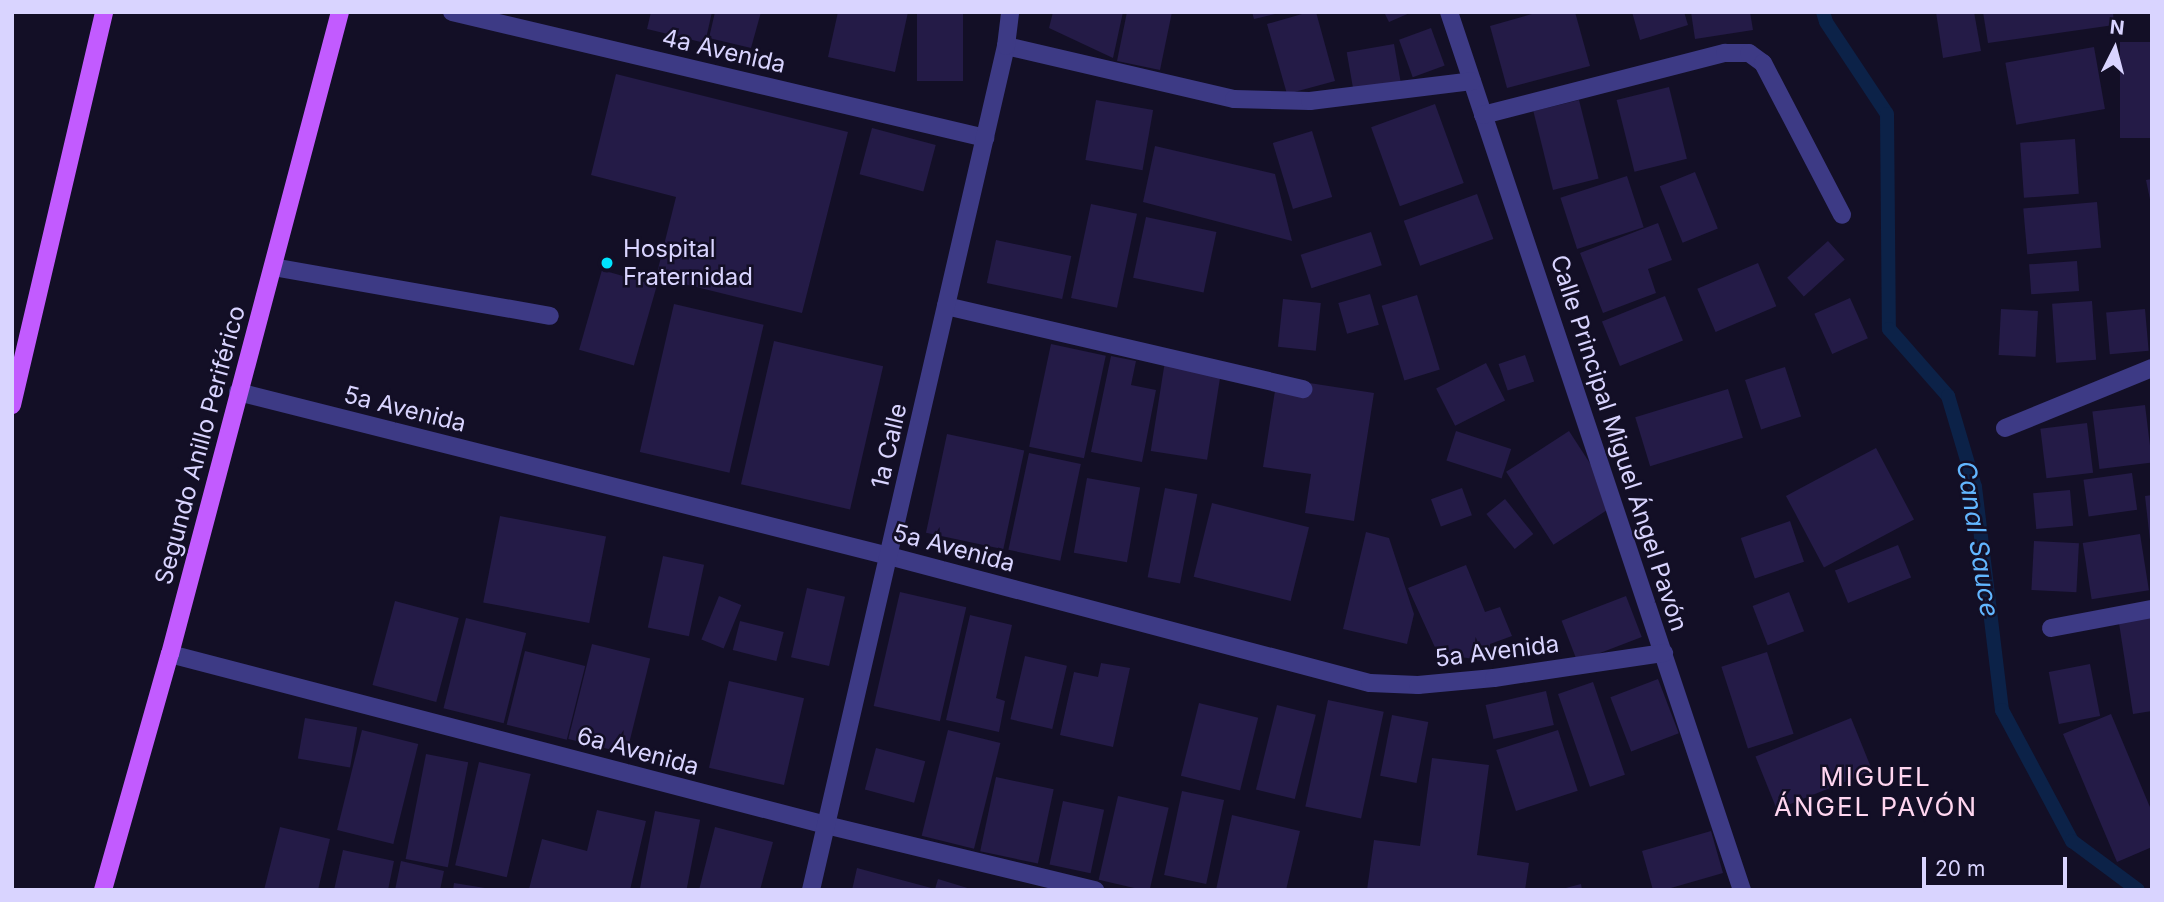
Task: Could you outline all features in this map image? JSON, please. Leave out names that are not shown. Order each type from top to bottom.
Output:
[{"type":"main road","points":[[12,405],[104,12]]},
{"type":"main road","name":"Segundo Anillo Periférico","points":[[103,890],[170,654],[340,12]]},
{"type":"street","name":"4a Avenida","points":[[452,12],[985,138]]},
{"type":"street","name":"1a Calle","points":[[811,890],[1006,46],[1010,12]]},
{"type":"street","name":"Calle Principal Miguel Ángel Pavón","points":[[1449,12],[1742,890]]},
{"type":"street","points":[[1006,46],[1234,99],[1310,101],[1472,81]]},
{"type":"street","points":[[1483,115],[1725,53],[1749,53],[1763,63],[1842,215]]},
{"type":"street","points":[[273,267],[550,316]]},
{"type":"street","points":[[946,306],[1303,389]]},
{"type":"street","points":[[2005,428],[2152,368]]},
{"type":"street","name":"5a Avenida","points":[[239,392],[889,556],[1370,683],[1418,685],[1493,678],[1664,653]]},
{"type":"street","points":[[2051,628],[2152,609]]},
{"type":"street","name":"6a Avenida","points":[[170,654],[826,825],[1095,890]]},
{"type":"building","points":[[651,12],[712,12],[705,43],[647,29]]},
{"type":"building","points":[[715,12],[761,12],[751,48],[709,38]]},
{"type":"building","points":[[838,12],[908,12],[895,72],[828,57]]},
{"type":"building","points":[[917,12],[963,12],[963,81],[917,81]]},
{"type":"building","points":[[1053,12],[1123,12],[1113,58],[1049,28]]},
{"type":"building","points":[[1127,12],[1172,12],[1160,70],[1117,61]]},
{"type":"building","points":[[1252,12],[1279,12],[1279,13],[1254,19]]},
{"type":"building","points":[[1316,12],[1335,81],[1287,94],[1267,24]]},
{"type":"building","points":[[1384,12],[1412,12],[1389,22]]},
{"type":"building","points":[[1539,12],[1575,12],[1590,66],[1507,88],[1490,26]]},
{"type":"building","points":[[1632,12],[1684,12],[1688,25],[1640,40]]},
{"type":"building","points":[[1691,12],[1750,12],[1753,30],[1695,39]]},
{"type":"building","points":[[1936,12],[1974,12],[1981,51],[1943,58]]},
{"type":"building","points":[[1983,12],[2113,12],[2114,25],[1988,43]]},
{"type":"building","points":[[1431,28],[1445,66],[1413,77],[1399,40]]},
{"type":"building","points":[[2120,42],[2152,42],[2152,138],[2120,138]]},
{"type":"building","points":[[1394,44],[1401,83],[1354,92],[1347,52]]},
{"type":"building","points":[[2094,47],[2105,109],[2016,125],[2005,63]]},
{"type":"building","points":[[616,74],[848,132],[802,313],[656,277],[676,197],[591,175]]},
{"type":"building","points":[[1669,87],[1687,159],[1635,172],[1617,100]]},
{"type":"building","points":[[1096,100],[1153,110],[1143,170],[1085,160]]},
{"type":"building","points":[[1579,100],[1599,179],[1553,190],[1533,111]]},
{"type":"building","points":[[1435,104],[1464,183],[1400,206],[1371,127]]},
{"type":"building","points":[[872,128],[936,145],[923,191],[860,174]]},
{"type":"building","points":[[1312,131],[1332,197],[1293,209],[1273,143]]},
{"type":"building","points":[[2075,139],[2079,194],[2024,198],[2020,143]]},
{"type":"building","points":[[1155,146],[1275,174],[1292,241],[1143,202]]},
{"type":"building","points":[[1695,172],[1718,229],[1683,243],[1660,186]]},
{"type":"building","points":[[1627,176],[1644,227],[1577,249],[1560,198]]},
{"type":"building","points":[[2152,179],[2152,203],[2151,204],[2146,180]]},
{"type":"building","points":[[1477,194],[1493,239],[1420,266],[1404,221]]},
{"type":"building","points":[[2097,202],[2101,248],[2027,254],[2023,208]]},
{"type":"building","points":[[1091,204],[1137,214],[1117,308],[1071,298]]},
{"type":"building","points":[[1146,217],[1216,232],[1204,293],[1133,278]]},
{"type":"building","points":[[1658,223],[1672,260],[1648,269],[1656,293],[1603,313],[1580,253]]},
{"type":"building","points":[[1371,232],[1382,265],[1311,288],[1301,255]]},
{"type":"building","points":[[996,240],[1071,256],[1062,299],[987,283]]},
{"type":"building","points":[[1828,241],[1845,260],[1804,296],[1787,278]]},
{"type":"building","points":[[2077,261],[2079,291],[2031,294],[2029,264]]},
{"type":"building","points":[[1758,263],[1776,306],[1716,332],[1697,289]]},
{"type":"building","points":[[602,270],[657,286],[634,365],[579,350]]},
{"type":"building","points":[[1370,294],[1379,325],[1347,334],[1338,303]]},
{"type":"building","points":[[1417,295],[1440,370],[1404,380],[1382,306]]},
{"type":"building","points":[[1665,296],[1683,341],[1620,366],[1602,321]]},
{"type":"building","points":[[1850,298],[1868,338],[1832,354],[1814,314]]},
{"type":"building","points":[[1283,299],[1321,303],[1316,351],[1278,347]]},
{"type":"building","points":[[2092,301],[2096,360],[2056,363],[2052,304]]},
{"type":"building","points":[[674,304],[764,325],[729,473],[640,452]]},
{"type":"building","points":[[2001,309],[2038,311],[2036,357],[1999,355]]},
{"type":"building","points":[[2145,309],[2149,351],[2110,354],[2106,312]]},
{"type":"building","points":[[774,341],[883,366],[850,509],[741,484]]},
{"type":"building","points":[[1051,344],[1106,356],[1084,458],[1029,447]]},
{"type":"building","points":[[1525,355],[1534,381],[1508,391],[1499,364]]},
{"type":"building","points":[[1111,356],[1136,361],[1131,385],[1156,390],[1142,462],[1091,452]]},
{"type":"building","points":[[1165,361],[1221,370],[1207,460],[1151,451]]},
{"type":"building","points":[[1486,363],[1505,400],[1455,426],[1436,388]]},
{"type":"building","points":[[1785,367],[1801,416],[1761,429],[1745,380]]},
{"type":"building","points":[[1277,378],[1374,393],[1354,521],[1305,513],[1311,474],[1263,467]]},
{"type":"building","points":[[1728,389],[1743,438],[1650,466],[1635,417]]},
{"type":"building","points":[[2145,405],[2152,463],[2099,469],[2092,411]]},
{"type":"building","points":[[2087,423],[2093,473],[2046,478],[2040,429]]},
{"type":"building","points":[[1456,431],[1511,449],[1502,478],[1446,460]]},
{"type":"building","points":[[1569,431],[1616,504],[1553,545],[1506,472]]},
{"type":"building","points":[[947,434],[1024,450],[1003,549],[926,533]]},
{"type":"building","points":[[1876,448],[1914,520],[1824,567],[1786,496]]},
{"type":"building","points":[[1029,453],[1081,464],[1060,561],[1008,550]]},
{"type":"building","points":[[2132,473],[2137,510],[2089,516],[2083,480]]},
{"type":"building","points":[[1087,478],[1140,487],[1127,562],[1074,553]]},
{"type":"building","points":[[1165,488],[1197,494],[1180,584],[1148,577]]},
{"type":"building","points":[[1462,488],[1472,515],[1441,527],[1431,499]]},
{"type":"building","points":[[2070,490],[2073,526],[2036,529],[2033,493]]},
{"type":"building","points":[[2152,495],[2152,540],[2150,540],[2145,496]]},
{"type":"building","points":[[1505,499],[1533,534],[1515,549],[1486,514]]},
{"type":"building","points":[[1212,503],[1309,527],[1291,601],[1194,577]]},
{"type":"building","points":[[500,516],[606,537],[589,623],[483,602]]},
{"type":"building","points":[[1790,521],[1804,562],[1755,579],[1741,538]]},
{"type":"building","points":[[1366,532],[1389,538],[1414,614],[1407,644],[1343,629]]},
{"type":"building","points":[[2140,534],[2149,590],[2092,599],[2083,543]]},
{"type":"building","points":[[2034,541],[2079,543],[2076,592],[2031,590]]},
{"type":"building","points":[[1898,545],[1911,577],[1848,603],[1835,570]]},
{"type":"building","points":[[663,556],[704,565],[689,636],[648,627]]},
{"type":"building","points":[[1466,565],[1485,612],[1500,607],[1512,636],[1490,644],[1489,661],[1438,654],[1408,588]]},
{"type":"building","points":[[807,588],[845,597],[829,666],[791,657]]},
{"type":"building","points":[[900,592],[966,607],[940,721],[874,706]]},
{"type":"building","points":[[1789,592],[1804,631],[1768,645],[1753,606]]},
{"type":"building","points":[[719,596],[741,605],[724,649],[701,640]]},
{"type":"building","points":[[1626,596],[1642,637],[1577,662],[1562,621]]},
{"type":"building","points":[[395,601],[459,618],[436,702],[372,685]]},
{"type":"building","points":[[970,615],[1012,625],[996,698],[1005,701],[999,732],[946,720]]},
{"type":"building","points":[[2152,617],[2152,711],[2133,714],[2119,623]]},
{"type":"building","points":[[466,618],[526,633],[504,723],[444,708]]},
{"type":"building","points":[[740,621],[784,632],[776,661],[733,650]]},
{"type":"building","points":[[592,644],[650,659],[627,754],[568,739]]},
{"type":"building","points":[[525,651],[585,666],[567,740],[507,725]]},
{"type":"building","points":[[1767,652],[1794,734],[1748,749],[1721,667]]},
{"type":"building","points":[[1025,656],[1067,666],[1052,729],[1010,719]]},
{"type":"building","points":[[1101,663],[1130,668],[1113,747],[1060,735],[1074,672],[1098,677]]},
{"type":"building","points":[[2090,664],[2100,716],[2059,724],[2049,672]]},
{"type":"building","points":[[1658,679],[1679,733],[1631,751],[1610,697]]},
{"type":"building","points":[[729,681],[804,698],[784,785],[709,768]]},
{"type":"building","points":[[1593,682],[1625,775],[1590,787],[1558,694]]},
{"type":"building","points":[[1546,691],[1554,725],[1493,739],[1486,705]]},
{"type":"building","points":[[1328,700],[1384,712],[1361,818],[1305,807]]},
{"type":"building","points":[[1199,703],[1258,718],[1240,791],[1181,776]]},
{"type":"building","points":[[1277,705],[1316,715],[1295,799],[1256,789]]},
{"type":"building","points":[[2111,714],[2152,812],[2152,847],[2117,862],[2063,734]]},
{"type":"building","points":[[1392,715],[1428,722],[1416,783],[1380,776]]},
{"type":"building","points":[[305,718],[357,727],[350,768],[298,758]]},
{"type":"building","points":[[1851,718],[1872,771],[1777,809],[1756,757]]},
{"type":"building","points":[[362,730],[418,744],[393,844],[337,830]]},
{"type":"building","points":[[948,730],[1000,743],[974,849],[922,836]]},
{"type":"building","points":[[1558,730],[1578,791],[1516,811],[1496,750]]},
{"type":"building","points":[[876,748],[925,761],[914,803],[865,790]]},
{"type":"building","points":[[426,754],[468,762],[448,867],[406,859]]},
{"type":"building","points":[[1432,758],[1489,765],[1477,855],[1529,863],[1525,890],[1367,890],[1374,840],[1420,846]]},
{"type":"building","points":[[479,762],[531,774],[507,877],[455,865]]},
{"type":"building","points":[[996,777],[1054,789],[1038,864],[980,851]]},
{"type":"building","points":[[1182,791],[1224,800],[1206,884],[1164,875]]},
{"type":"building","points":[[1118,796],[1169,808],[1150,890],[1099,880]]},
{"type":"building","points":[[1063,801],[1104,810],[1091,873],[1049,865]]},
{"type":"building","points":[[597,810],[646,821],[630,890],[529,889],[542,839],[587,851]]},
{"type":"building","points":[[655,811],[700,820],[687,890],[640,890]]},
{"type":"building","points":[[1232,815],[1300,831],[1286,890],[1216,890]]},
{"type":"building","points":[[280,827],[330,839],[318,890],[264,890]]},
{"type":"building","points":[[715,827],[773,842],[760,890],[699,890]]},
{"type":"building","points":[[1711,831],[1723,873],[1664,890],[1653,890],[1642,851]]},
{"type":"building","points":[[343,850],[394,861],[388,890],[334,890]]},
{"type":"building","points":[[401,861],[444,871],[440,890],[395,890]]},
{"type":"building","points":[[857,868],[935,889],[938,879],[974,890],[852,890]]},
{"type":"building","points":[[454,883],[485,888],[453,890]]},
{"type":"building","points":[[1581,884],[1582,890],[1562,890],[1562,889]]},
{"type":"waterway","name":"Canal Sauce","points":[[1823,12],[1826,22],[1887,114],[1889,329],[1948,396],[1975,487],[2002,710],[2072,841],[2138,890]]},
{"type":"place","name":"Hospital Fraternidad","points":[[607,263]]},
{"type":"district","name":"MIGUEL ÁNGEL PAVÓN","points":[[1876,792]]}]
